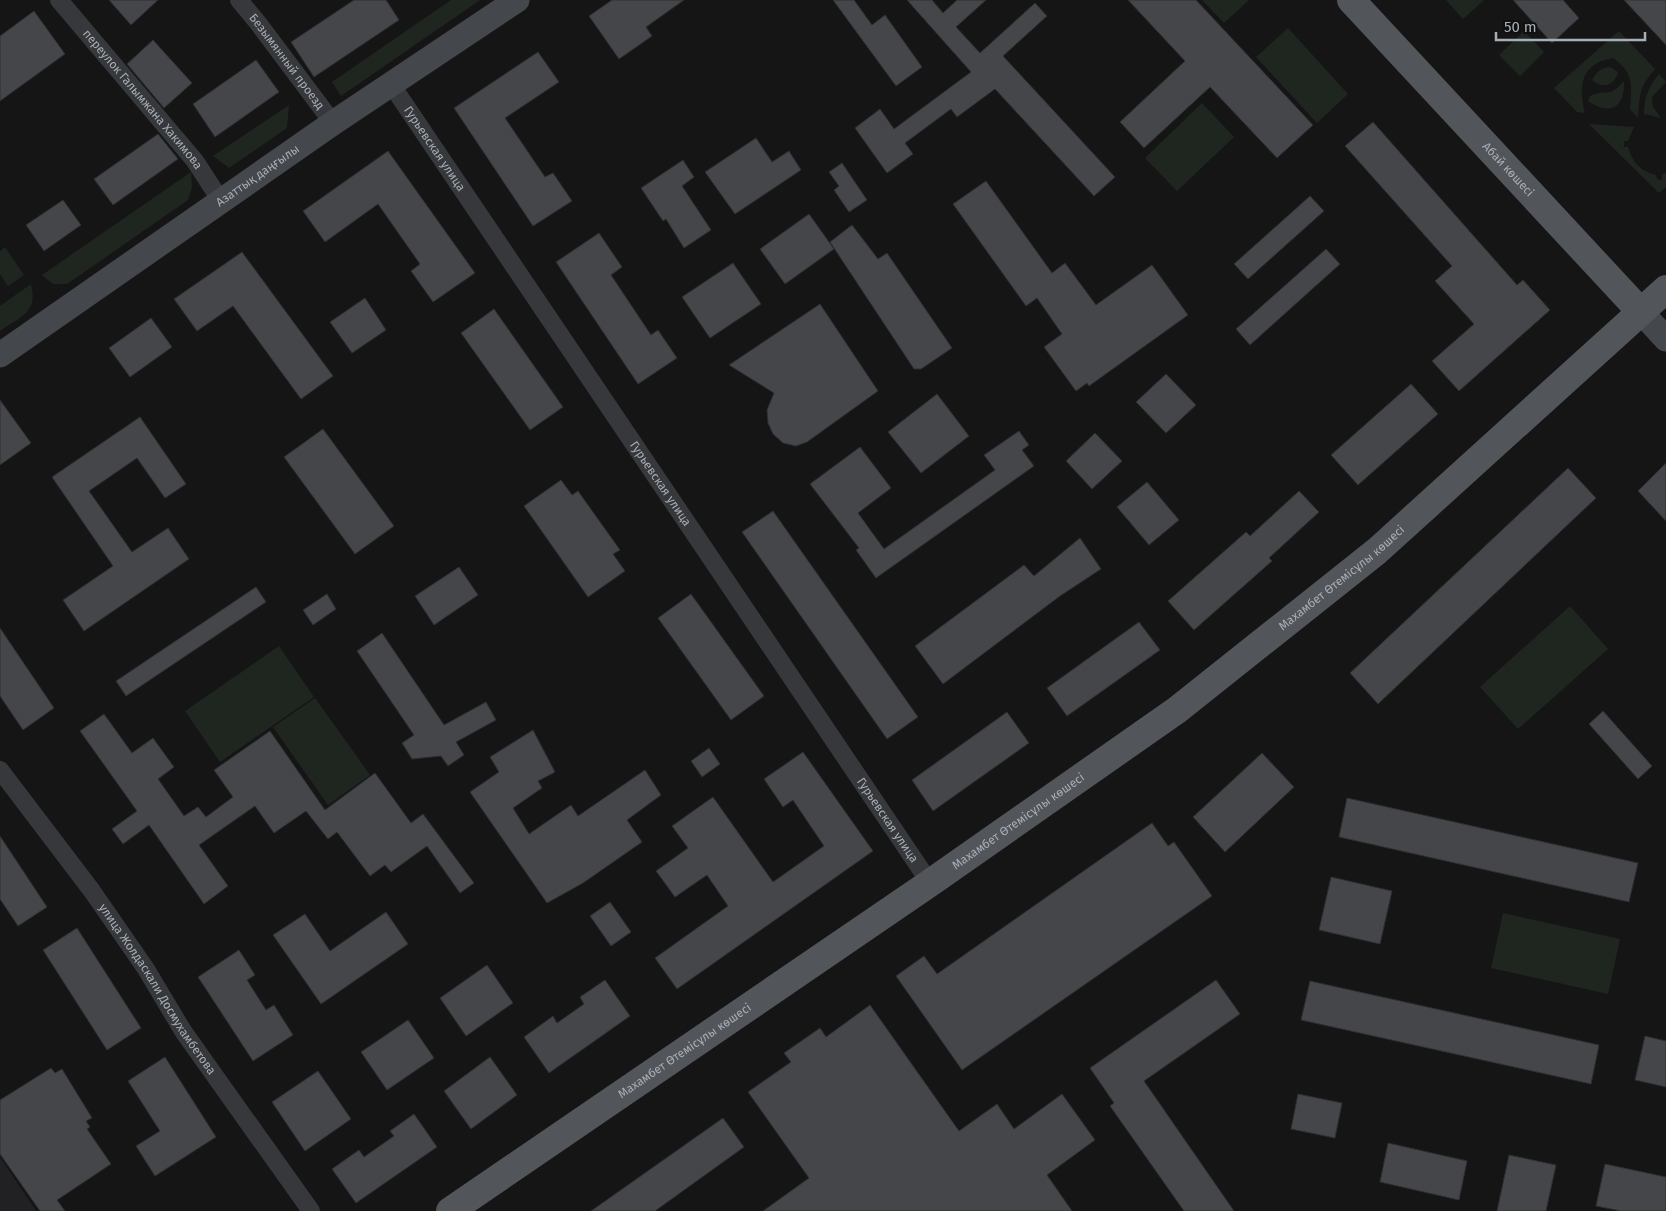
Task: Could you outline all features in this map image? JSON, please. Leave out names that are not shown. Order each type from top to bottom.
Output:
[{"type":"main road","name":"Абай көшесі","points":[[1351,0],[1641,312]]},
{"type":"main road","name":"Махамбет Өтемісұлы көшесі","points":[[450,1211],[930,883],[1177,710],[1377,551],[1666,289]]},
{"type":"street","name":"переулок Галымжана Хакимова","points":[[59,0],[195,161],[221,202]]},
{"type":"street","name":"Безымянный проезд","points":[[239,0],[333,123]]},
{"type":"street","name":"Азаттық даңғылы","points":[[0,356],[333,123],[516,0]]},
{"type":"street","name":"Гурьевская улица","points":[[391,84],[930,883]]},
{"type":"street","name":"Абай көшесі","points":[[1641,312],[1666,339]]},
{"type":"street","name":"улица Жолдаскали Досмухамбетова","points":[[0,770],[92,891],[146,969],[183,1031],[311,1211]]},
{"type":"shaded area","points":[[451,0],[480,0],[341,96],[332,82]]},
{"type":"shaded area","points":[[1202,0],[1249,0],[1224,23]]},
{"type":"shaded area","points":[[1446,0],[1484,0],[1463,19]]},
{"type":"shaded area","points":[[1288,28],[1348,94],[1317,123],[1256,57]]},
{"type":"shaded area","points":[[1524,31],[1544,52],[1520,76],[1499,55]]},
{"type":"shaded area","points":[[1619,31],[1655,69],[1641,91],[1638,118],[1630,109],[1631,87],[1628,75],[1625,69],[1613,58],[1602,61],[1588,70],[1582,85],[1585,113],[1577,112],[1554,88]]},
{"type":"shaded area","points":[[1610,67],[1618,72],[1611,83],[1600,85],[1592,80],[1600,70]]},
{"type":"shaded area","points":[[1659,74],[1666,82],[1652,97],[1653,107],[1661,118],[1644,114],[1648,92]]},
{"type":"shaded area","points":[[1624,81],[1622,98],[1615,107],[1603,108],[1588,101],[1590,96],[1615,90]]},
{"type":"shaded area","points":[[1202,103],[1234,137],[1177,191],[1145,158]]},
{"type":"shaded area","points":[[289,105],[287,128],[229,168],[213,156]]},
{"type":"shaded area","points":[[1589,124],[1634,127],[1628,141],[1624,141],[1624,147],[1628,147],[1632,157],[1642,169],[1656,175],[1657,179],[1662,179],[1662,175],[1666,172],[1666,187],[1659,193]]},
{"type":"shaded area","points":[[191,172],[192,187],[188,200],[67,284],[53,284],[42,275]]},
{"type":"shaded area","points":[[5,247],[24,275],[8,286],[0,274],[0,251]]},
{"type":"shaded area","points":[[31,284],[33,294],[30,308],[21,317],[0,331],[0,306]]},
{"type":"shaded area","points":[[1570,606],[1608,649],[1518,729],[1480,687]]},
{"type":"shaded area","points":[[279,646],[314,697],[220,762],[185,711]]},
{"type":"shaded area","points":[[315,698],[370,775],[328,805],[273,727]]},
{"type":"shaded area","points":[[1503,913],[1620,939],[1608,994],[1491,968]]},
{"type":"shaded area","points":[[0,1157],[36,1211],[0,1211]]},
{"type":"building","points":[[109,0],[158,0],[131,25]]},
{"type":"building","points":[[354,0],[386,0],[399,20],[314,77],[291,42]]},
{"type":"building","points":[[612,0],[684,0],[646,27],[652,36],[619,59],[589,16]]},
{"type":"building","points":[[833,0],[854,0],[872,25],[885,15],[922,67],[896,86]]},
{"type":"building","points":[[907,0],[932,0],[943,13],[957,0],[986,0],[956,27],[980,53],[1035,3],[1047,16],[1003,56],[1115,177],[1094,196],[995,89],[957,117],[951,109],[905,143],[913,154],[887,173],[855,128],[880,109],[894,129],[971,72]]},
{"type":"building","points":[[1128,0],[1196,0],[1313,125],[1277,158],[1210,87],[1144,148],[1120,122],[1185,61]]},
{"type":"building","points":[[1513,0],[1563,0],[1579,18],[1552,43]]},
{"type":"building","points":[[1624,0],[1666,0],[1666,45]]},
{"type":"building","points":[[34,11],[65,54],[0,101],[0,36]]},
{"type":"building","points":[[153,40],[192,83],[164,108],[127,64]]},
{"type":"building","points":[[538,52],[559,82],[505,118],[545,177],[553,173],[572,201],[533,226],[454,108]]},
{"type":"building","points":[[256,60],[279,92],[215,137],[193,104]]},
{"type":"building","points":[[1373,122],[1517,285],[1523,280],[1550,310],[1459,391],[1432,361],[1474,324],[1435,281],[1452,266],[1345,146]]},
{"type":"building","points":[[158,134],[178,159],[113,205],[94,179]]},
{"type":"building","points":[[756,138],[772,162],[789,151],[801,170],[735,214],[705,172]]},
{"type":"building","points":[[388,151],[475,273],[433,302],[411,271],[420,264],[378,204],[325,242],[303,211]]},
{"type":"building","points":[[683,160],[694,177],[682,186],[711,230],[684,248],[666,219],[663,221],[641,188]]},
{"type":"building","points":[[842,163],[867,200],[849,212],[834,190],[839,186],[829,172]]},
{"type":"building","points":[[986,181],[1052,273],[1065,263],[1096,305],[1152,265],[1188,315],[1089,386],[1087,383],[1076,391],[1044,347],[1062,334],[1037,298],[1026,306],[953,204]]},
{"type":"building","points":[[1310,196],[1324,211],[1248,279],[1234,264]]},
{"type":"building","points":[[63,200],[81,225],[44,251],[26,225]]},
{"type":"building","points":[[809,214],[834,249],[785,284],[760,249]]},
{"type":"building","points":[[852,225],[878,259],[887,253],[952,348],[921,369],[914,369],[830,242]]},
{"type":"building","points":[[599,233],[622,267],[611,275],[651,335],[658,330],[677,358],[638,384],[556,262]]},
{"type":"building","points":[[1326,249],[1340,264],[1250,345],[1236,329]]},
{"type":"building","points":[[242,252],[333,376],[301,399],[233,306],[197,331],[174,299]]},
{"type":"building","points":[[733,263],[761,304],[710,338],[682,297]]},
{"type":"building","points":[[365,298],[386,330],[352,353],[330,322]]},
{"type":"building","points":[[820,304],[878,391],[807,442],[796,446],[783,443],[773,434],[768,423],[767,410],[774,393],[729,365]]},
{"type":"building","points":[[494,309],[563,407],[530,430],[461,333]]},
{"type":"building","points":[[151,318],[172,347],[130,377],[109,348]]},
{"type":"building","points":[[1166,374],[1196,405],[1166,433],[1136,402]]},
{"type":"building","points":[[1411,384],[1438,414],[1358,485],[1331,455]]},
{"type":"building","points":[[937,394],[969,436],[921,473],[888,432]]},
{"type":"building","points":[[0,400],[31,443],[0,465]]},
{"type":"building","points":[[140,417],[186,484],[165,498],[137,458],[89,491],[132,552],[168,528],[189,559],[84,631],[63,600],[113,566],[52,477]]},
{"type":"building","points":[[323,429],[394,526],[355,554],[284,457]]},
{"type":"building","points":[[1019,431],[1029,445],[1022,450],[1034,466],[876,578],[856,550],[859,548],[810,484],[860,447],[891,488],[858,513],[884,549],[995,470],[984,455]]},
{"type":"building","points":[[1095,433],[1122,461],[1092,489],[1066,461]]},
{"type":"building","points":[[1666,463],[1666,521],[1638,491]]},
{"type":"building","points":[[1568,468],[1596,498],[1378,704],[1350,673]]},
{"type":"building","points":[[561,480],[572,495],[578,491],[620,550],[613,554],[625,571],[588,597],[524,506]]},
{"type":"building","points":[[1147,482],[1179,520],[1149,545],[1117,507]]},
{"type":"building","points":[[1299,491],[1319,512],[1269,558],[1272,561],[1194,630],[1168,601],[1246,532],[1250,536]]},
{"type":"building","points":[[773,511],[918,717],[887,739],[742,532]]},
{"type":"building","points":[[1080,538],[1101,569],[1060,596],[943,684],[915,646],[1024,565],[1034,576]]},
{"type":"building","points":[[459,567],[478,595],[434,625],[415,596]]},
{"type":"building","points":[[256,587],[266,602],[126,696],[116,681]]},
{"type":"building","points":[[327,594],[336,609],[313,625],[303,610]]},
{"type":"building","points":[[691,594],[764,696],[731,720],[658,618]]},
{"type":"building","points":[[1139,622],[1160,650],[1067,716],[1047,688]]},
{"type":"building","points":[[0,628],[54,708],[23,730],[0,696]]},
{"type":"building","points":[[382,633],[444,725],[486,702],[496,720],[456,742],[464,755],[448,766],[441,756],[412,759],[402,743],[414,735],[357,651]]},
{"type":"building","points":[[1603,711],[1652,766],[1638,779],[1589,724]]},
{"type":"building","points":[[1007,712],[1029,743],[933,811],[912,780]]},
{"type":"building","points":[[104,714],[132,753],[153,738],[174,767],[158,779],[184,816],[198,807],[206,817],[233,797],[214,770],[270,731],[325,810],[375,773],[411,823],[423,814],[474,883],[460,893],[427,846],[391,872],[385,865],[370,876],[337,832],[328,839],[306,811],[274,833],[255,806],[199,845],[228,886],[204,904],[149,825],[123,844],[112,829],[137,811],[80,731]]},
{"type":"building","points":[[533,730],[555,772],[538,781],[542,788],[513,808],[529,834],[571,805],[578,816],[645,770],[661,795],[627,820],[642,842],[583,883],[547,903],[470,792],[499,772],[490,757]]},
{"type":"building","points":[[709,748],[720,764],[702,777],[691,761]]},
{"type":"building","points":[[803,752],[873,851],[677,989],[655,958],[728,906],[707,875],[675,897],[656,871],[688,848],[672,826],[713,797],[773,882],[824,846],[793,800],[783,807],[764,779]]},
{"type":"building","points":[[1262,753],[1294,787],[1225,852],[1193,817]]},
{"type":"building","points":[[1347,798],[1638,863],[1629,902],[1339,837]]},
{"type":"building","points":[[1152,823],[1168,846],[1174,842],[1212,896],[962,1070],[896,976],[924,956],[937,974]]},
{"type":"building","points":[[0,836],[47,907],[18,926],[0,899]]},
{"type":"building","points":[[1331,877],[1392,891],[1380,944],[1319,930]]},
{"type":"building","points":[[610,902],[631,932],[611,946],[590,916]]},
{"type":"building","points":[[386,912],[408,944],[321,1004],[273,935],[305,914],[330,951]]},
{"type":"building","points":[[77,928],[141,1028],[107,1050],[43,950]]},
{"type":"building","points":[[239,950],[255,975],[247,980],[266,1010],[274,1005],[293,1035],[253,1061],[198,977]]},
{"type":"building","points":[[487,965],[513,1003],[466,1036],[440,998]]},
{"type":"building","points":[[605,980],[630,1016],[549,1073],[524,1037],[553,1016],[557,1023],[584,1004],[580,997]]},
{"type":"building","points":[[1216,980],[1240,1014],[1144,1081],[1234,1211],[1184,1211],[1110,1106],[1114,1103],[1090,1068]]},
{"type":"building","points":[[1310,981],[1599,1045],[1591,1084],[1301,1020]]},
{"type":"building","points":[[870,1005],[959,1131],[997,1104],[1014,1129],[1062,1094],[1095,1140],[1047,1175],[1072,1211],[763,1211],[809,1178],[748,1092],[791,1062],[784,1053],[820,1028],[826,1037]]},
{"type":"building","points":[[408,1020],[434,1058],[387,1090],[361,1052]]},
{"type":"building","points":[[1645,1036],[1666,1041],[1666,1087],[1635,1080]]},
{"type":"building","points":[[165,1057],[216,1137],[155,1176],[136,1146],[160,1131],[128,1081]]},
{"type":"building","points":[[490,1057],[517,1095],[471,1129],[444,1091]]},
{"type":"building","points":[[51,1068],[55,1073],[62,1069],[92,1118],[86,1121],[90,1127],[87,1129],[111,1164],[57,1200],[65,1211],[40,1211],[0,1154],[0,1100]]},
{"type":"building","points":[[318,1071],[351,1119],[305,1151],[272,1102]]},
{"type":"building","points":[[1298,1094],[1342,1103],[1335,1138],[1291,1129]]},
{"type":"building","points":[[414,1114],[437,1147],[356,1203],[332,1169],[359,1150],[364,1157],[394,1136],[390,1131]]},
{"type":"building","points":[[723,1118],[744,1147],[655,1211],[591,1211]]},
{"type":"building","points":[[1388,1143],[1467,1161],[1459,1200],[1380,1182]]},
{"type":"building","points":[[1509,1155],[1556,1165],[1546,1211],[1497,1211]]},
{"type":"building","points":[[1605,1164],[1666,1177],[1666,1211],[1621,1211],[1596,1206]]}]
